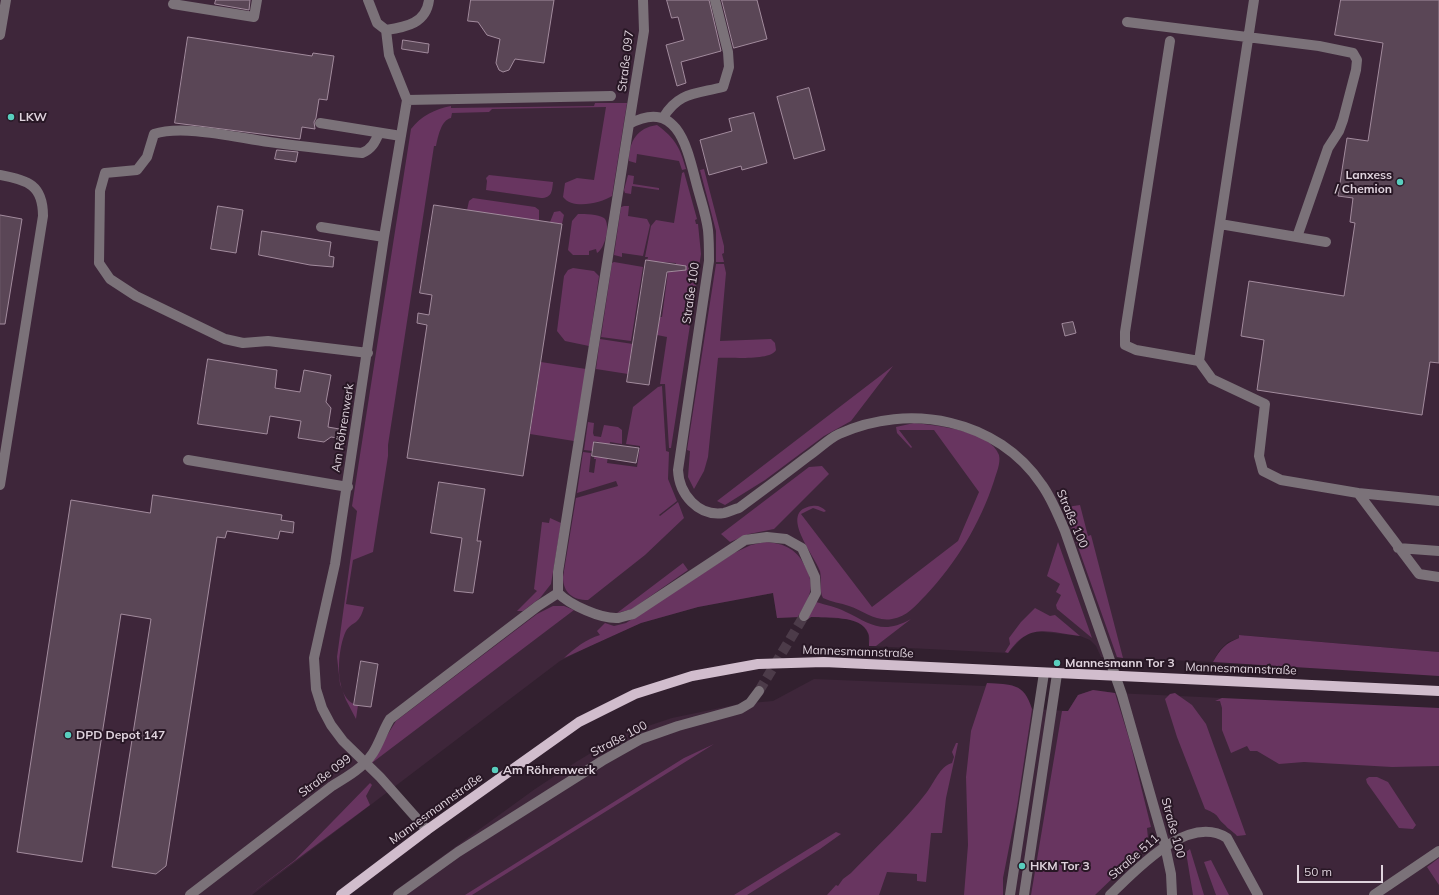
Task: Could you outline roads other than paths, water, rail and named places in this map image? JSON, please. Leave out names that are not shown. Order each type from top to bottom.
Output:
[{"type":"main road","name":"Mannesmannstraße","points":[[342,895],[427,830],[579,722],[635,694],[692,676],[758,664],[824,662],[1044,674],[1439,691]]},
{"type":"street","points":[[0,35],[6,0]]},
{"type":"street","points":[[173,4],[254,17],[257,0]]},
{"type":"street","points":[[368,0],[377,23],[386,30],[389,55],[407,100],[611,96]]},
{"type":"street","points":[[386,30],[413,24],[423,17],[428,9],[429,0]]},
{"type":"street","name":"Straße 097","points":[[629,124],[644,31],[643,0]]},
{"type":"street","points":[[715,0],[728,52],[729,67],[723,87],[680,98],[670,106],[663,118],[652,116],[639,118],[629,124],[558,572],[558,593],[563,598],[594,613],[607,617],[619,618],[633,614],[745,540],[766,537],[779,538],[786,539],[802,548],[815,577],[816,593],[804,616]]},
{"type":"street","points":[[1199,362],[1254,0]]},
{"type":"street","points":[[1128,22],[1319,46],[1353,54],[1357,60],[1356,70],[1343,120],[1339,131],[1328,148],[1297,237]]},
{"type":"street","points":[[1170,41],[1125,332],[1125,345],[1136,350],[1199,362],[1212,379],[1265,404],[1259,456],[1263,471],[1281,480],[1358,493],[1439,501]]},
{"type":"street","name":"Am Röhrenwerk","points":[[407,100],[384,237],[348,487],[335,564],[314,658],[316,689],[322,708],[331,725],[343,741],[380,777],[427,830]]},
{"type":"street","name":"Straße 100","points":[[663,118],[679,131],[687,146],[708,230],[709,261],[678,470],[679,481],[684,495],[696,506],[710,512],[724,513],[739,508],[838,434],[866,424],[896,418],[926,418],[958,424],[986,434],[1009,450],[1027,466],[1042,484],[1055,507],[1065,531],[1122,695],[1165,846],[1171,874],[1172,895]]},
{"type":"street","points":[[320,123],[401,136]]},
{"type":"street","points":[[368,353],[268,341],[243,343],[225,339],[136,296],[110,279],[99,263],[100,191],[105,173],[137,170],[147,158],[154,134],[162,132],[194,132],[362,153],[369,150],[374,144],[379,133]]},
{"type":"street","points":[[0,175],[20,179],[36,188],[43,202],[41,224],[0,485]]},
{"type":"street","points":[[1220,224],[1326,242]]},
{"type":"street","points":[[321,227],[384,237]]},
{"type":"street","points":[[188,460],[348,487]]},
{"type":"street","points":[[1358,493],[1419,574],[1439,577]]},
{"type":"street","points":[[1398,548],[1439,551]]},
{"type":"street","name":"Straße 099","points":[[190,895],[332,786],[352,774],[372,754],[390,719],[538,606],[558,593]]},
{"type":"street","points":[[1010,895],[1044,674]]},
{"type":"street","points":[[1024,895],[1057,674]]},
{"type":"street","name":"Straße 100","points":[[398,895],[458,852],[602,761],[634,743],[678,726],[740,709],[750,703],[759,691]]},
{"type":"street","name":"Straße 511","points":[[1110,895],[1142,864],[1165,846],[1189,835],[1202,832],[1220,833],[1227,838],[1258,895]]},
{"type":"street","points":[[1374,895],[1439,851]]},
{"type":"tunnel","points":[[759,691],[804,616]]},
{"type":"place","name":"LKW","points":[[11,117]]},
{"type":"place","name":"Lanxess / Chemion","points":[[1400,182]]},
{"type":"place","name":"Mannesmann Tor 3","points":[[1057,663]]},
{"type":"place","name":"DPD Depot 147","points":[[68,735]]},
{"type":"place","name":"Am Röhrenwerk","points":[[495,770]]},
{"type":"place","name":"HKM Tor 3","points":[[1022,866]]}]
